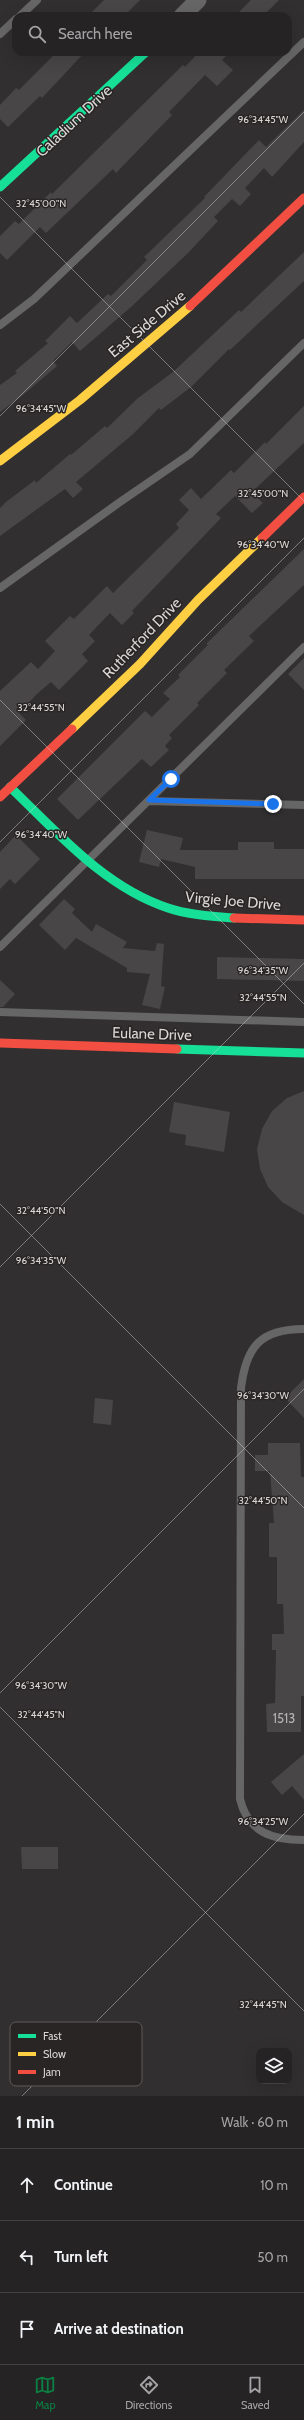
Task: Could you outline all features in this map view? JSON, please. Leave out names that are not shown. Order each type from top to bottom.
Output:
[{"type":"street","points":[[186,12],[198,0]]},
{"type":"street","name":"Caladium Drive","points":[[0,187],[142,56]]},
{"type":"street","name":"East Side Drive","points":[[0,461],[157,335],[233,268],[304,198]]},
{"type":"street","name":"Rutherford Drive","points":[[0,797],[140,664],[198,600],[304,497]]},
{"type":"street","name":"Virgie Joe Drive","points":[[10,787],[102,874],[124,888],[168,908],[194,914],[304,920]]},
{"type":"street","name":"Eulane Drive","points":[[0,1043],[304,1053]]},
{"type":"lane","points":[[24,12],[37,0]]},
{"type":"lane","points":[[0,34],[12,24]]},
{"type":"lane","points":[[292,53],[304,42]]},
{"type":"lane","points":[[0,325],[34,299],[289,56]]},
{"type":"lane","points":[[0,588],[190,454],[304,343]]},
{"type":"lane","points":[[0,946],[304,647]]},
{"type":"lane","points":[[149,800],[304,805]]},
{"type":"lane","points":[[0,1012],[304,1022]]},
{"type":"lane","points":[[304,1329],[292,1329],[266,1336],[247,1355],[243,1369],[241,1388],[240,1799],[247,1818],[263,1833],[273,1838],[304,1840]]},
{"type":"building","points":[[104,0],[140,0],[128,12],[92,12]]},
{"type":"building","points":[[251,0],[279,0],[267,12],[239,12]]},
{"type":"building","points":[[53,56],[81,56],[42,98],[40,96],[8,127],[0,119],[0,105],[16,88],[19,90]]},
{"type":"building","points":[[195,56],[226,56],[222,60],[233,70],[217,86],[205,75],[169,112],[172,115],[116,173],[113,169],[46,233],[40,227],[7,260],[0,253],[0,236],[15,221],[19,224],[51,192],[52,194],[183,65],[185,67]]},
{"type":"building","points":[[304,110],[304,142],[272,177],[264,168],[245,188],[251,194],[240,206],[232,199],[214,217],[218,221],[188,253],[131,307],[80,351],[72,342],[53,361],[57,366],[23,395],[0,412],[0,385],[17,373],[15,371],[48,343],[45,341],[70,316],[77,323],[108,294],[111,296],[147,260],[144,257],[205,198],[204,197],[259,140],[266,147]]},
{"type":"building","points":[[304,252],[304,281],[230,350],[229,349],[191,387],[161,410],[159,408],[132,435],[76,482],[83,489],[73,498],[65,489],[0,536],[0,508],[6,502],[35,480],[36,483],[105,426],[107,428],[138,398],[173,372],[239,310],[241,312]]},
{"type":"building","points":[[304,406],[304,443],[252,492],[263,503],[252,513],[235,496],[216,514],[221,518],[132,611],[134,613],[122,625],[110,613],[89,635],[95,641],[82,654],[88,661],[59,690],[51,682],[37,694],[19,713],[26,720],[0,746],[0,691],[31,662],[38,669],[55,651],[45,641],[70,616],[74,619],[107,586],[113,593],[179,528],[176,524],[189,510],[179,500],[191,488],[201,499],[231,470],[234,473]]},
{"type":"building","points":[[304,549],[304,585],[249,636],[254,641],[224,670],[227,673],[197,703],[199,705],[169,735],[172,738],[165,746],[169,750],[151,767],[142,759],[78,820],[57,799],[145,711],[152,717],[170,699],[163,693],[180,677],[178,675],[208,645],[206,644]]},
{"type":"building","points":[[304,658],[304,690],[288,674]]},
{"type":"building","points":[[147,830],[183,838],[180,850],[238,850],[238,842],[274,842],[274,849],[304,849],[304,879],[195,879],[195,867],[161,859],[159,867],[139,862]]},
{"type":"building","points":[[16,835],[40,859],[15,884],[10,879],[0,889],[0,852]]},
{"type":"building","points":[[64,899],[75,909],[72,913],[92,932],[96,924],[127,942],[123,948],[155,951],[157,943],[164,944],[161,986],[165,987],[160,1009],[142,1005],[150,974],[127,972],[127,968],[76,938],[65,950],[39,925]]},
{"type":"building","points":[[217,957],[304,959],[304,981],[217,979]]},
{"type":"building","points":[[0,980],[15,994],[3,1007],[0,1007]]},
{"type":"building","points":[[304,1091],[304,1215],[282,1202],[268,1187],[260,1169],[257,1149],[262,1129],[272,1111],[287,1098]]},
{"type":"building","points":[[174,1102],[230,1112],[224,1152],[185,1145],[186,1135],[169,1132]]},
{"type":"building","points":[[304,1379],[304,1418],[285,1398]]},
{"type":"building","points":[[95,1398],[113,1400],[111,1425],[93,1423]]},
{"type":"building","points":[[268,1443],[300,1443],[301,1477],[304,1477],[304,1696],[301,1696],[301,1732],[267,1732],[266,1704],[275,1703],[276,1650],[272,1650],[272,1634],[284,1634],[283,1604],[277,1604],[277,1557],[269,1557],[269,1523],[274,1523],[270,1471],[255,1471],[255,1455],[268,1455]]},
{"type":"building","points":[[304,1754],[304,1800],[292,1786],[282,1795],[271,1782]]},
{"type":"building","points":[[21,1847],[58,1847],[58,1869],[22,1869]]},
{"type":"traffic: fast","points":[[0,187],[142,56]]},
{"type":"traffic: fast","points":[[10,787],[64,840],[102,872],[123,887],[145,899],[168,908],[201,915],[234,918]]},
{"type":"traffic: fast","points":[[177,1049],[304,1053]]},
{"type":"traffic: slow","points":[[0,461],[80,400],[190,306]]},
{"type":"traffic: slow","points":[[72,729],[140,664],[198,600],[262,538]]},
{"type":"traffic: jam","points":[[190,306],[304,198]]},
{"type":"traffic: jam","points":[[262,538],[304,497]]},
{"type":"traffic: jam","points":[[0,797],[72,729]]},
{"type":"traffic: jam","points":[[234,918],[304,920]]},
{"type":"traffic: jam","points":[[0,1043],[177,1049]]},
{"type":"route","points":[[171,779],[149,800],[273,804]]}]
